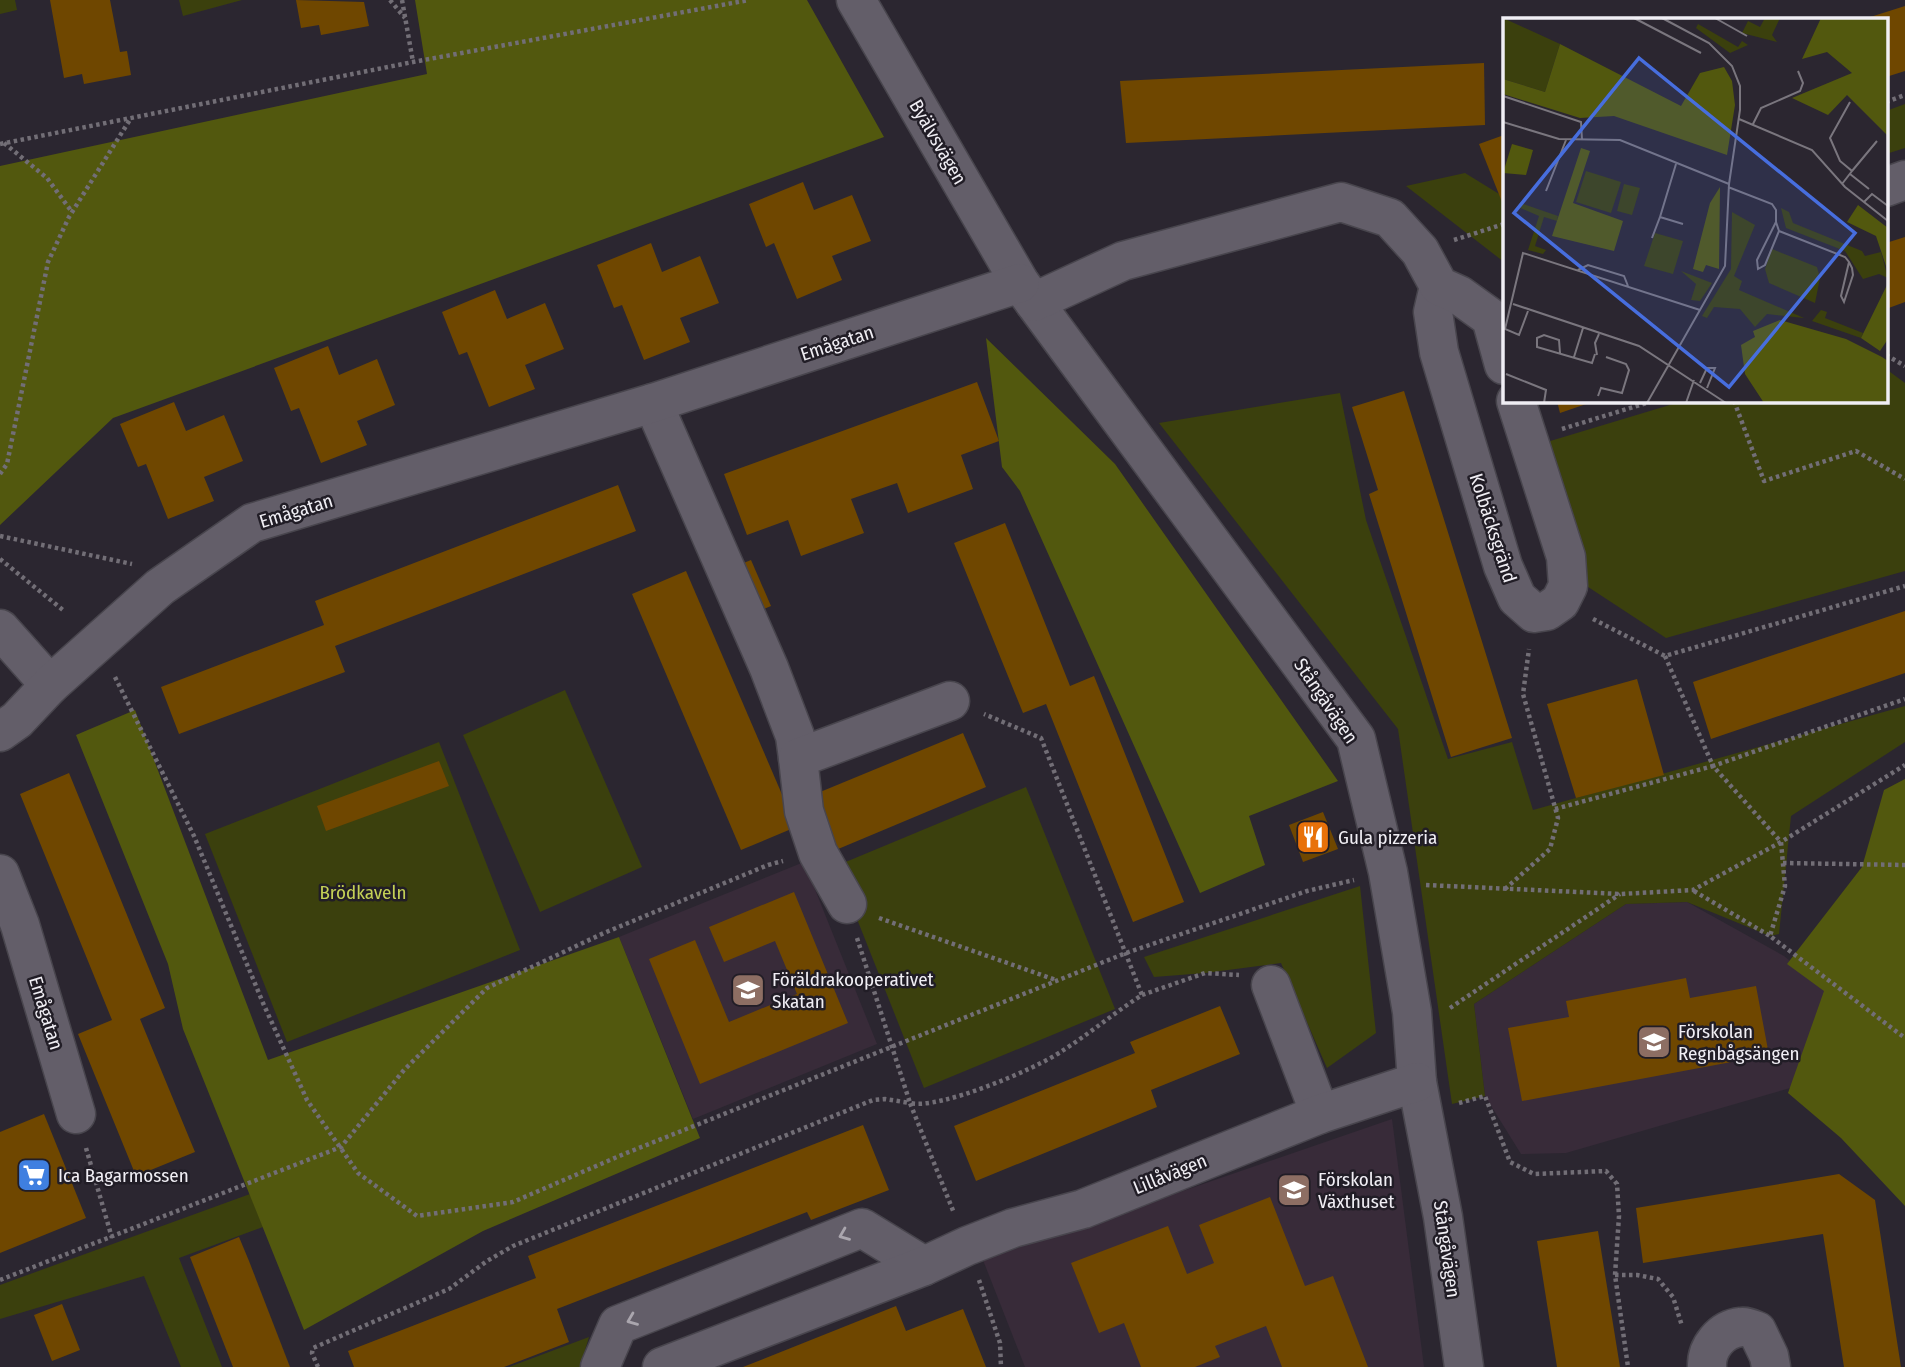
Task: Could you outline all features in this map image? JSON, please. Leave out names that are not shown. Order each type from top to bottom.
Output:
[{"type":"street","name":"Byälvsvägen","points":[[856,0],[1027,293]]},
{"type":"street","points":[[1888,186],[1905,180]]},
{"type":"street","points":[[1027,293],[1124,261],[1341,202],[1390,218],[1420,251],[1440,286],[1498,316],[1503,357]]},
{"type":"street","name":"Kolbäcksgränd","points":[[1440,286],[1433,312],[1439,352],[1503,566],[1517,598],[1547,607]]},
{"type":"street","name":"Emågatan","points":[[0,732],[17,720],[50,685],[160,587],[252,523],[1027,293]]},
{"type":"street","name":"Stångåvägen","points":[[1027,293],[1356,739],[1388,872],[1412,1012],[1417,1082],[1443,1217],[1464,1367]]},
{"type":"street","points":[[1516,402],[1566,557],[1568,586],[1547,607]]},
{"type":"street","points":[[653,403],[769,668],[795,736],[804,811],[818,853],[847,904]]},
{"type":"street","points":[[0,629],[50,685]]},
{"type":"street","points":[[798,758],[950,701]]},
{"type":"street","name":"Emågatan","points":[[0,874],[20,925],[76,1114]]},
{"type":"street","points":[[1271,985],[1320,1114]]},
{"type":"street","name":"Lillåvägen","points":[[674,1365],[924,1266],[967,1245],[1013,1228],[1083,1209],[1320,1114],[1417,1082]]},
{"type":"street","points":[[600,1367],[618,1325],[862,1228],[924,1266]]},
{"type":"street","points":[[1706,1367],[1712,1344],[1727,1331],[1743,1326],[1757,1331],[1769,1356],[1771,1367]]},
{"type":"path","points":[[390,0],[405,19]]},
{"type":"path","points":[[402,0],[413,62]]},
{"type":"path","points":[[2,143],[413,62],[749,0]]},
{"type":"path","points":[[1888,101],[1905,95]]},
{"type":"path","points":[[0,474],[7,464],[48,262],[72,212],[132,117]]},
{"type":"path","points":[[2,143],[47,178],[72,212]]},
{"type":"path","points":[[1420,251],[1503,224]]},
{"type":"path","points":[[1888,356],[1905,366]]},
{"type":"path","points":[[1528,440],[1650,402]]},
{"type":"path","points":[[1734,402],[1764,481],[1856,452],[1905,479]]},
{"type":"path","points":[[0,536],[132,564],[160,587]]},
{"type":"path","points":[[0,559],[62,610]]},
{"type":"path","points":[[1505,889],[1550,849],[1558,818],[1522,694],[1547,607],[1665,656],[1905,586]]},
{"type":"path","points":[[1665,656],[1713,766],[1781,842],[1785,886],[1770,936]]},
{"type":"path","points":[[113,673],[194,836],[263,1003],[307,1100],[358,1173],[417,1216],[513,1202],[624,1154],[1057,980],[1126,953],[1307,891],[1418,866],[1421,885],[1621,894],[1693,890],[1781,842],[1905,765]]},
{"type":"path","points":[[1555,809],[1713,766],[1905,699]]},
{"type":"path","points":[[950,701],[1041,738],[1142,995]]},
{"type":"path","points":[[0,1280],[341,1147],[404,1070],[487,988],[604,933],[768,864],[818,853]]},
{"type":"path","points":[[1783,863],[1905,864]]},
{"type":"path","points":[[1693,890],[1770,936],[1905,1038]]},
{"type":"path","points":[[1440,1015],[1621,894]]},
{"type":"path","points":[[847,904],[896,926],[1057,980]]},
{"type":"path","points":[[847,904],[910,1103],[967,1245],[1000,1343],[1001,1367]]},
{"type":"path","points":[[318,1367],[312,1353],[313,1348],[449,1289],[486,1261],[539,1234],[873,1100],[885,1099],[919,1105],[946,1100],[987,1086],[1060,1053],[1103,1020],[1142,995],[1205,973],[1264,977],[1271,985]]},
{"type":"path","points":[[1485,1096],[1510,1162],[1534,1174],[1606,1171],[1617,1184],[1619,1216],[1615,1275],[1628,1367]]},
{"type":"path","points":[[76,1114],[112,1238]]},
{"type":"path","points":[[1615,1275],[1658,1279],[1673,1297],[1684,1332]]},
{"type":"shaded area","name":"Föräldrakooperativet Skatan","points":[[804,862],[877,1044],[693,1119],[619,937]]},
{"type":"shaded area","name":"Förskolan Regnbågsängen","points":[[1687,902],[1784,956],[1840,1002],[1818,1080],[1566,1153],[1521,1154],[1485,1096],[1474,1004],[1626,904]]},
{"type":"shaded area","name":"Förskolan Växthuset","points":[[1392,1119],[1424,1367],[1025,1367],[983,1260]]},
{"type":"green space","points":[[0,0],[15,0],[17,10],[0,14]]},
{"type":"green space","points":[[179,0],[242,0],[183,16]]},
{"type":"green space","points":[[415,0],[807,0],[884,137],[113,418],[0,525],[0,166],[427,74]]},
{"type":"green space","points":[[1905,104],[1905,148],[1888,153],[1888,110]]},
{"type":"green space","points":[[1465,173],[1503,196],[1503,261],[1406,186]]},
{"type":"green space","points":[[986,338],[1115,464],[1338,781],[1249,816],[1265,865],[1200,893],[1020,491],[1002,467]]},
{"type":"green space","points":[[1888,370],[1905,383],[1905,571],[1666,638],[1582,583],[1537,445],[1680,402],[1888,402]]},
{"type":"green space","points":[[1340,393],[1366,520],[1448,759],[1512,742],[1533,810],[1905,706],[1905,742],[1791,816],[1779,934],[1770,936],[1687,902],[1626,904],[1474,1004],[1485,1096],[1452,1104],[1398,729],[1159,423]]},
{"type":"green space","points":[[565,690],[642,867],[540,912],[463,735]]},
{"type":"green space","points":[[135,710],[268,1060],[619,937],[700,1138],[483,1231],[304,1330],[183,1029],[168,964],[76,735]]},
{"type":"green space","name":"Brödkaveln","points":[[439,742],[520,950],[287,1042],[205,834]]},
{"type":"green space","points":[[1905,779],[1905,1206],[1841,1138],[1788,1093],[1824,991],[1787,964],[1862,867],[1884,790]]},
{"type":"green space","points":[[1026,787],[1115,1009],[924,1088],[836,866]]},
{"type":"green space","points":[[1360,886],[1376,1033],[1327,1068],[1281,963],[1154,977],[1144,957]]},
{"type":"green space","points":[[250,1194],[263,1227],[179,1258],[222,1367],[181,1367],[144,1276],[0,1319],[0,1285]]},
{"type":"green space","points":[[589,1337],[580,1367],[509,1367]]},
{"type":"building","points":[[50,0],[110,0],[120,52],[127,51],[131,75],[84,84],[82,74],[64,78]]},
{"type":"building","points":[[296,0],[364,2],[369,26],[321,35],[319,25],[301,28]]},
{"type":"building","points":[[1905,6],[1905,71],[1888,76],[1888,18],[1867,18]]},
{"type":"building","points":[[1484,63],[1485,125],[1126,143],[1120,81]]},
{"type":"building","points":[[1503,135],[1502,202],[1479,144]]},
{"type":"building","points":[[803,182],[814,210],[852,195],[871,241],[832,256],[842,280],[797,299],[774,243],[766,247],[749,204]]},
{"type":"building","points":[[1905,237],[1905,302],[1888,308],[1888,242]]},
{"type":"building","points":[[651,243],[662,272],[700,256],[719,303],[680,318],[690,342],[644,360],[622,305],[614,308],[597,265]]},
{"type":"building","points":[[495,290],[507,319],[545,303],[564,349],[525,365],[535,389],[489,407],[467,352],[459,355],[442,312]]},
{"type":"building","points":[[328,346],[339,375],[377,359],[395,405],[357,421],[367,445],[321,463],[299,408],[291,411],[274,368]]},
{"type":"building","points":[[977,382],[999,441],[961,455],[973,489],[908,513],[897,483],[851,499],[864,533],[801,556],[788,520],[747,535],[724,474]]},
{"type":"building","points":[[1404,391],[1512,738],[1451,757],[1369,494],[1378,490],[1352,407]]},
{"type":"building","points":[[174,402],[186,431],[224,415],[243,461],[204,477],[214,501],[168,519],[146,464],[138,467],[120,424]]},
{"type":"building","points":[[1557,402],[1592,402],[1560,413]]},
{"type":"building","points":[[618,485],[636,531],[335,646],[345,672],[179,734],[161,687],[324,625],[315,601]]},
{"type":"building","points":[[1005,523],[1070,686],[1094,676],[1184,902],[1133,922],[1046,704],[1023,713],[954,543]]},
{"type":"building","points":[[751,560],[771,606],[750,615],[731,568]]},
{"type":"building","points":[[686,571],[796,827],[741,850],[632,594]]},
{"type":"building","points":[[1905,611],[1905,673],[1711,739],[1693,682]]},
{"type":"building","points":[[1637,679],[1664,775],[1576,798],[1547,704]]},
{"type":"building","points":[[963,733],[986,787],[831,852],[808,797]]},
{"type":"building","points":[[439,761],[449,786],[326,831],[317,806]]},
{"type":"building","points":[[69,773],[165,1008],[140,1019],[195,1152],[136,1176],[78,1034],[112,1020],[20,794]]},
{"type":"building","name":"Gula pizzeria","points":[[1323,812],[1338,849],[1303,862],[1289,825]]},
{"type":"building","points":[[794,892],[848,1023],[700,1084],[649,959],[695,940],[729,1022],[797,994],[775,941],[724,962],[709,927]]},
{"type":"building","points":[[1686,978],[1690,998],[1756,986],[1769,1055],[1522,1101],[1508,1028],[1569,1017],[1566,1001]]},
{"type":"building","points":[[1220,1006],[1240,1054],[1151,1090],[1157,1107],[976,1181],[954,1126],[1135,1053],[1130,1042]]},
{"type":"building","name":"Ica Bagarmossen","points":[[44,1114],[86,1218],[0,1253],[0,1132]]},
{"type":"building","points":[[863,1125],[889,1190],[811,1220],[807,1212],[557,1309],[569,1342],[504,1367],[354,1367],[348,1351],[536,1278],[528,1256]]},
{"type":"building","points":[[1839,1174],[1875,1200],[1901,1367],[1844,1367],[1823,1234],[1643,1263],[1636,1208]]},
{"type":"building","points":[[1270,1197],[1305,1286],[1333,1276],[1368,1367],[1282,1367],[1266,1326],[1215,1346],[1220,1357],[1195,1367],[1141,1367],[1124,1323],[1099,1333],[1071,1263],[1168,1226],[1187,1274],[1214,1263],[1199,1225]]},
{"type":"building","points":[[1598,1231],[1620,1367],[1557,1367],[1537,1241]]},
{"type":"building","points":[[239,1237],[290,1367],[233,1367],[190,1257]]},
{"type":"building","points":[[62,1304],[80,1350],[52,1361],[34,1315]]},
{"type":"building","points":[[896,1306],[906,1331],[963,1309],[986,1367],[743,1367]]},
{"type":"place","name":"Gula pizzeria","points":[[1313,837]]},
{"type":"place","name":"Föräldrakooperativet Skatan","points":[[748,990]]},
{"type":"place","name":"Förskolan Regnbågsängen","points":[[1654,1042]]},
{"type":"place","name":"Ica Bagarmossen","points":[[34,1175]]},
{"type":"place","name":"Förskolan Växthuset","points":[[1294,1190]]}]
